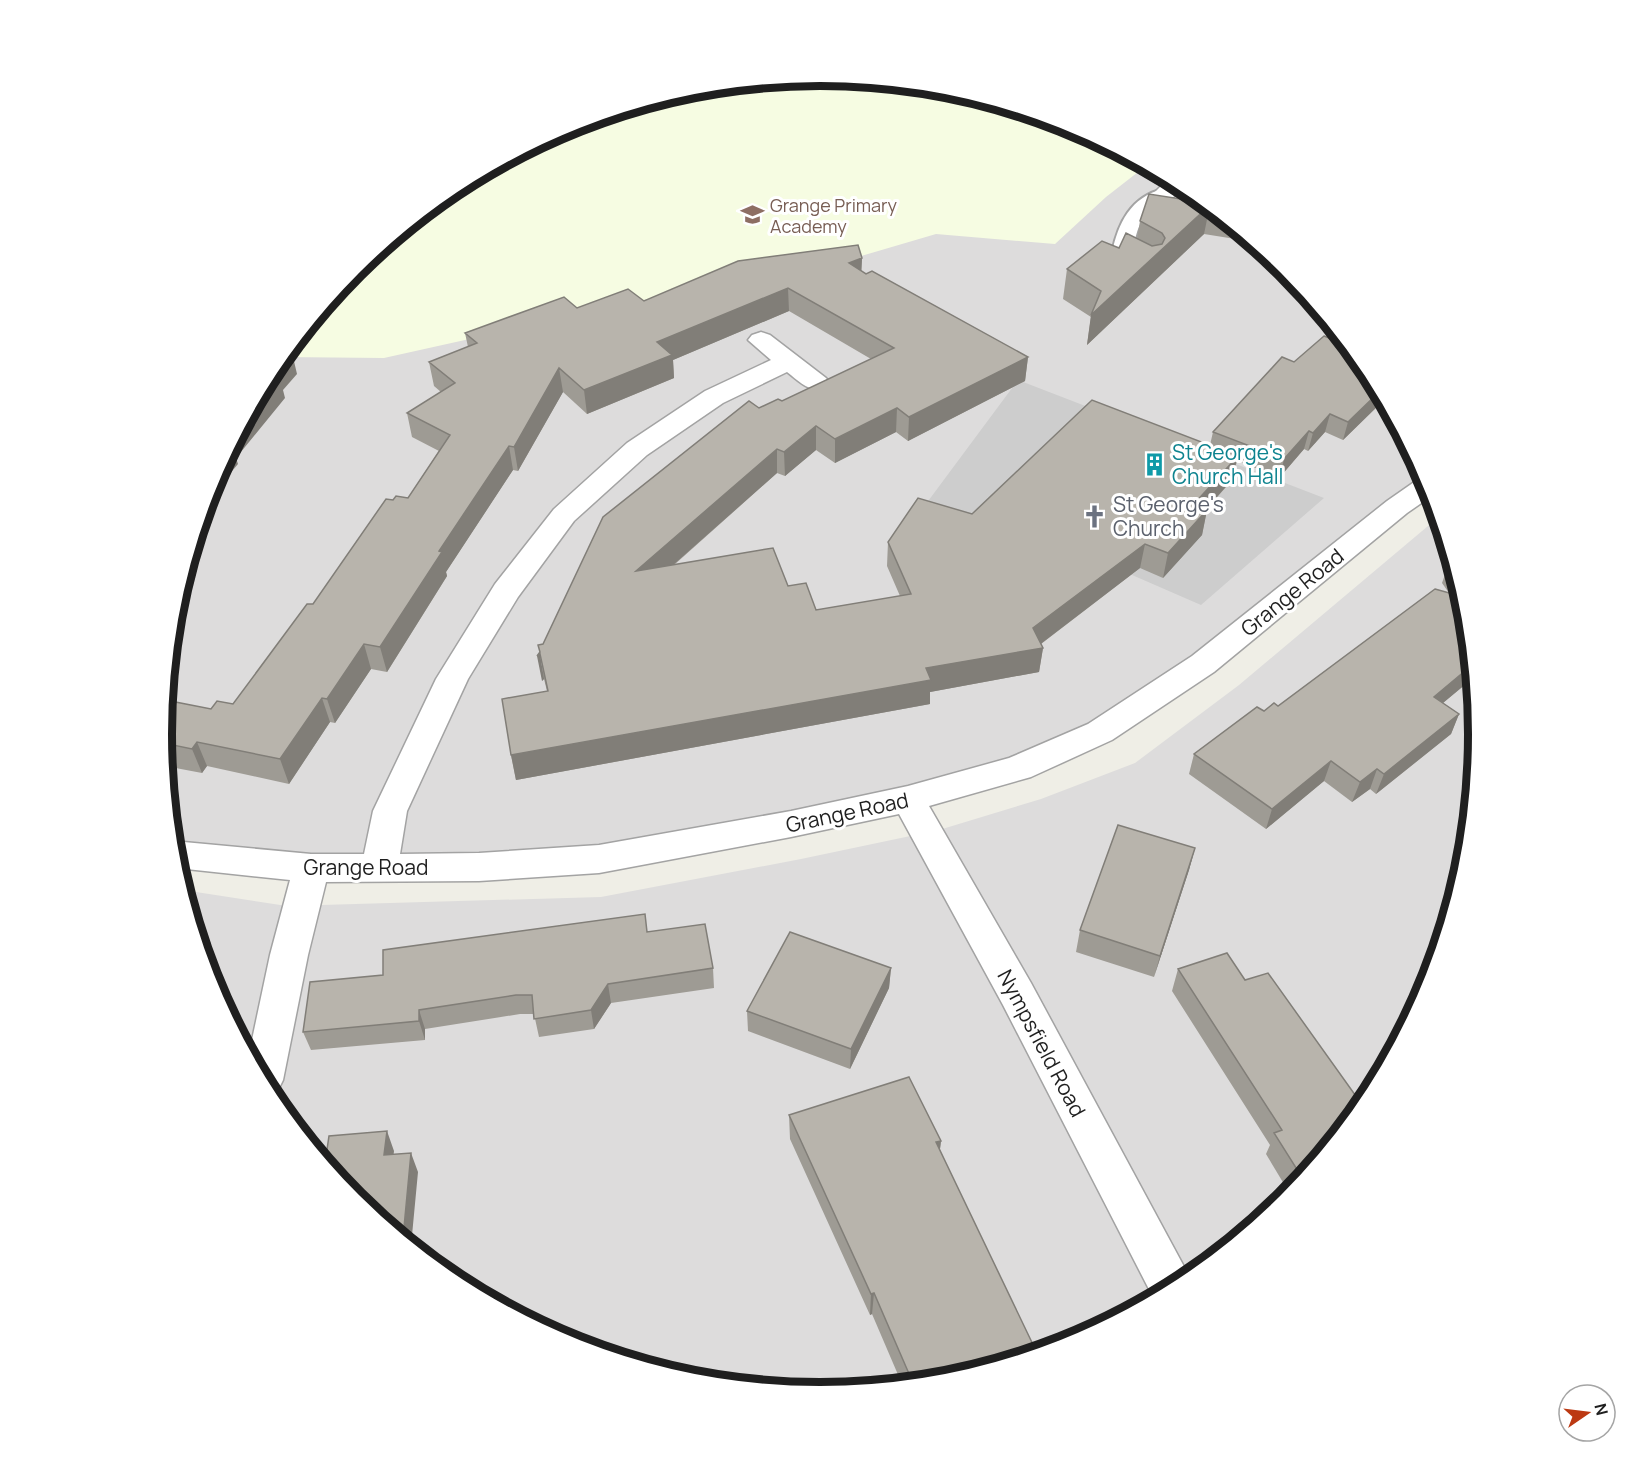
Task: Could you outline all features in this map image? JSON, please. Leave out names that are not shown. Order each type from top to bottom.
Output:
[{"type":"street","points":[[761,340],[817,383]]},
{"type":"street","points":[[379,868],[390,811],[452,679],[506,591],[564,514],[637,449],[714,397],[789,362]]},
{"type":"street","name":"Grange Road","points":[[184,855],[311,868],[479,867],[599,859],[790,824],[908,799],[1019,768],[1100,732],[1203,664],[1397,507],[1421,490]]},
{"type":"street","name":"Nympsfield Road","points":[[908,799],[1017,994],[1167,1280]]},
{"type":"street","points":[[266,1068],[289,955],[311,868]]},
{"type":"lane","points":[[1148,268],[1122,253],[1127,228],[1146,203],[1170,188]]},
{"type":"shaded area","points":[[778,87],[863,87],[947,98],[988,108],[1029,120],[1107,152],[1144,172],[1215,219],[1279,275],[1308,306],[1335,339],[1382,410],[1402,447],[1421,491],[1203,664],[1019,768],[599,859],[197,858],[184,856],[174,776],[172,734],[178,649],[185,607],[207,525],[239,447],[259,409],[306,339],[333,306],[393,246],[426,219],[497,172],[534,152],[612,120],[694,98],[736,91]]},
{"type":"shaded area","name":"Grange Primary Academy","points":[[778,87],[863,87],[905,91],[947,98],[1029,120],[1107,152],[1140,170],[1106,197],[1055,244],[936,234],[834,264],[720,283],[384,358],[293,357],[333,306],[362,275],[426,219],[460,195],[534,152],[612,120],[653,108],[694,98]]},
{"type":"shaded area","points":[[1018,380],[1324,498],[1201,605],[1010,522],[894,547]]},
{"type":"shaded area","points":[[1433,523],[1446,566],[1463,649],[1467,691],[1467,776],[1456,860],[1446,901],[1434,942],[1402,1020],[1382,1058],[1335,1128],[1279,1192],[1248,1221],[1215,1248],[1144,1295],[1107,1315],[1029,1347],[947,1369],[905,1376],[820,1382],[778,1380],[694,1369],[653,1359],[612,1347],[534,1315],[496,1295],[426,1248],[362,1192],[333,1161],[306,1128],[259,1057],[239,1020],[207,942],[193,891],[287,906],[601,897],[939,830],[1041,799],[1135,763],[1239,685]]},
{"type":"building","points":[[1149,194],[1187,200],[1204,211],[1091,315],[1101,291],[1067,269],[1102,241],[1119,248],[1126,233],[1152,246],[1162,244],[1165,238],[1162,233],[1140,221]]},
{"type":"building","points":[[858,245],[862,258],[849,263],[866,274],[872,271],[1028,357],[909,417],[897,408],[835,439],[816,426],[784,452],[777,449],[636,571],[773,548],[788,586],[806,583],[816,610],[911,594],[888,542],[918,498],[972,514],[1092,400],[1238,456],[1193,505],[1207,510],[1168,553],[1145,544],[1033,628],[1043,648],[926,668],[931,680],[511,755],[502,699],[548,691],[540,654],[537,656],[540,652],[538,645],[543,644],[603,517],[749,401],[759,408],[778,399],[782,401],[894,348],[788,288],[657,342],[672,355],[584,390],[559,368],[514,447],[509,446],[439,551],[442,552],[380,647],[364,644],[327,699],[322,698],[280,759],[197,742],[192,749],[173,745],[174,702],[211,709],[217,701],[233,704],[307,604],[313,604],[386,499],[393,500],[396,496],[408,498],[450,435],[407,413],[455,383],[429,362],[477,343],[465,333],[564,297],[577,308],[628,289],[644,301],[738,261]]},
{"type":"building","points":[[1324,336],[1336,341],[1374,397],[1348,422],[1330,414],[1313,433],[1309,431],[1284,459],[1213,432],[1282,357],[1294,362]]},
{"type":"building","points":[[277,381],[280,381],[267,397]]},
{"type":"building","points":[[1435,589],[1453,594],[1465,671],[1434,697],[1459,714],[1384,774],[1377,769],[1360,782],[1331,761],[1272,809],[1194,754],[1257,707],[1264,711],[1274,703],[1278,706]]},
{"type":"building","points":[[1118,825],[1195,848],[1160,956],[1080,930]]},
{"type":"building","points":[[645,914],[647,932],[705,924],[713,968],[608,984],[591,1010],[534,1019],[532,995],[516,995],[419,1010],[419,1021],[303,1032],[310,982],[383,975],[383,950]]},
{"type":"building","points":[[790,932],[891,968],[851,1049],[747,1011]]},
{"type":"building","points":[[1227,953],[1245,980],[1268,973],[1357,1097],[1335,1128],[1298,1171],[1274,1133],[1282,1130],[1178,969]]},
{"type":"building","points":[[909,1077],[941,1141],[936,1142],[1033,1345],[947,1369],[910,1375],[874,1293],[871,1294],[789,1115]]},
{"type":"building","points":[[387,1131],[384,1155],[411,1153],[404,1230],[362,1192],[326,1153],[329,1136]]},
{"type":"place","name":"Grange Primary Academy","points":[[752,215]]},
{"type":"place","name":"St George's Church Hall","points":[[1154,464]]},
{"type":"place","name":"St George's Church","points":[[1095,516]]}]
